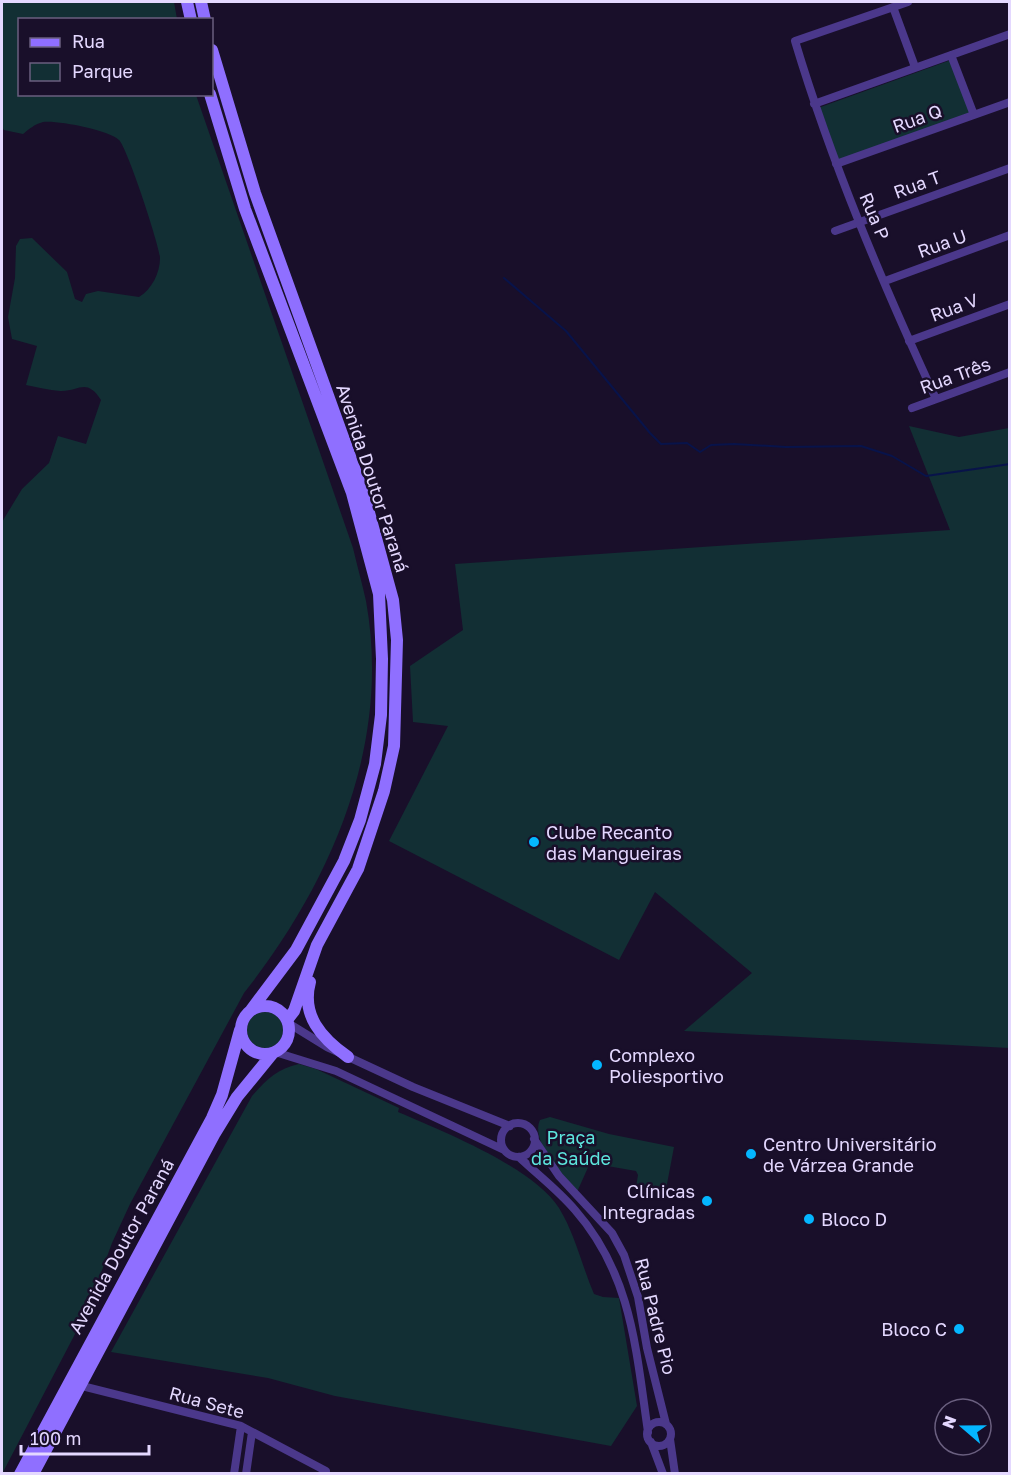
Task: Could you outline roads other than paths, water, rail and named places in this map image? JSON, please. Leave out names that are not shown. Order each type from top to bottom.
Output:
[{"type":"main road","points":[[187,2],[191,18]]},
{"type":"main road","points":[[201,2],[205,18]]},
{"type":"main road","name":"Avenida Doutor Paraná","points":[[213,53],[255,193],[365,498],[393,600],[397,640],[394,746],[377,817],[358,869],[318,945],[288,1022]]},
{"type":"main road","name":"Avenida Doutor Paraná","points":[[211,96],[245,209],[352,493],[379,594],[382,659],[381,715],[375,764],[360,820],[344,861],[296,950],[251,1010]]},
{"type":"main road","points":[[333,916],[307,993],[308,1012],[319,1032],[348,1057]]},
{"type":"main road","points":[[267,1005],[282,1013],[288,1022],[285,1043],[274,1053],[257,1054],[245,1045],[240,1030],[245,1016],[251,1010],[267,1005]]},
{"type":"main road","name":"Avenida Doutor Paraná","points":[[20,1473],[212,1118],[222,1095],[240,1030]]},
{"type":"main road","name":"Avenida Doutor Paraná","points":[[33,1473],[82,1386],[215,1133],[237,1097],[274,1053]]},
{"type":"street","points":[[908,2],[893,7],[915,67]]},
{"type":"street","name":"Rua P","points":[[893,7],[795,41],[814,104],[859,223],[936,399]]},
{"type":"street","points":[[814,104],[1010,34]]},
{"type":"street","points":[[951,55],[974,115]]},
{"type":"street","name":"Rua Q","points":[[836,164],[1010,102]]},
{"type":"street","name":"Rua T","points":[[835,231],[1010,168]]},
{"type":"street","name":"Rua U","points":[[885,280],[1010,236]]},
{"type":"street","name":"Rua V","points":[[909,341],[1010,304]]},
{"type":"street","name":"Rua Três","points":[[912,408],[1010,372]]},
{"type":"street","points":[[274,1053],[336,1071],[504,1150],[509,1155],[519,1157],[532,1149],[534,1139],[531,1131],[524,1125],[510,1125],[424,1092],[348,1057],[288,1022]]},
{"type":"street","points":[[504,1150],[501,1136],[510,1125]]},
{"type":"street","name":"Rua Padre Pio","points":[[534,1139],[559,1176],[612,1233],[624,1255],[638,1296],[647,1348],[666,1424]]},
{"type":"street","name":"Rua Padre Pio","points":[[519,1157],[577,1212],[619,1278],[628,1306],[648,1432]]},
{"type":"street","name":"Rua Sete","points":[[82,1386],[241,1426],[326,1471],[325,1473]]},
{"type":"street","points":[[663,1473],[648,1432],[655,1423],[666,1424],[671,1431],[675,1473]]},
{"type":"street","points":[[234,1473],[241,1426]]},
{"type":"street","points":[[246,1473],[252,1432]]},
{"type":"street","points":[[651,1442],[661,1446],[670,1439]]},
{"type":"waterway","points":[[504,278],[566,331],[661,444],[687,443],[700,452],[711,445],[734,444],[786,447],[861,446],[892,456],[926,476],[1010,464]]},
{"type":"place","name":"Clube Recanto das Mangueiras","points":[[534,842]]},
{"type":"place","name":"Complexo Poliesportivo","points":[[597,1065]]},
{"type":"place","name":"Centro Universitário de Várzea Grande","points":[[751,1154]]},
{"type":"place","name":"Clínicas Integradas","points":[[707,1201]]},
{"type":"place","name":"Bloco D","points":[[809,1219]]},
{"type":"place","name":"Bloco C","points":[[959,1329]]},
{"type":"park label","name":"Praça da Saúde","points":[[571,1147]]}]
